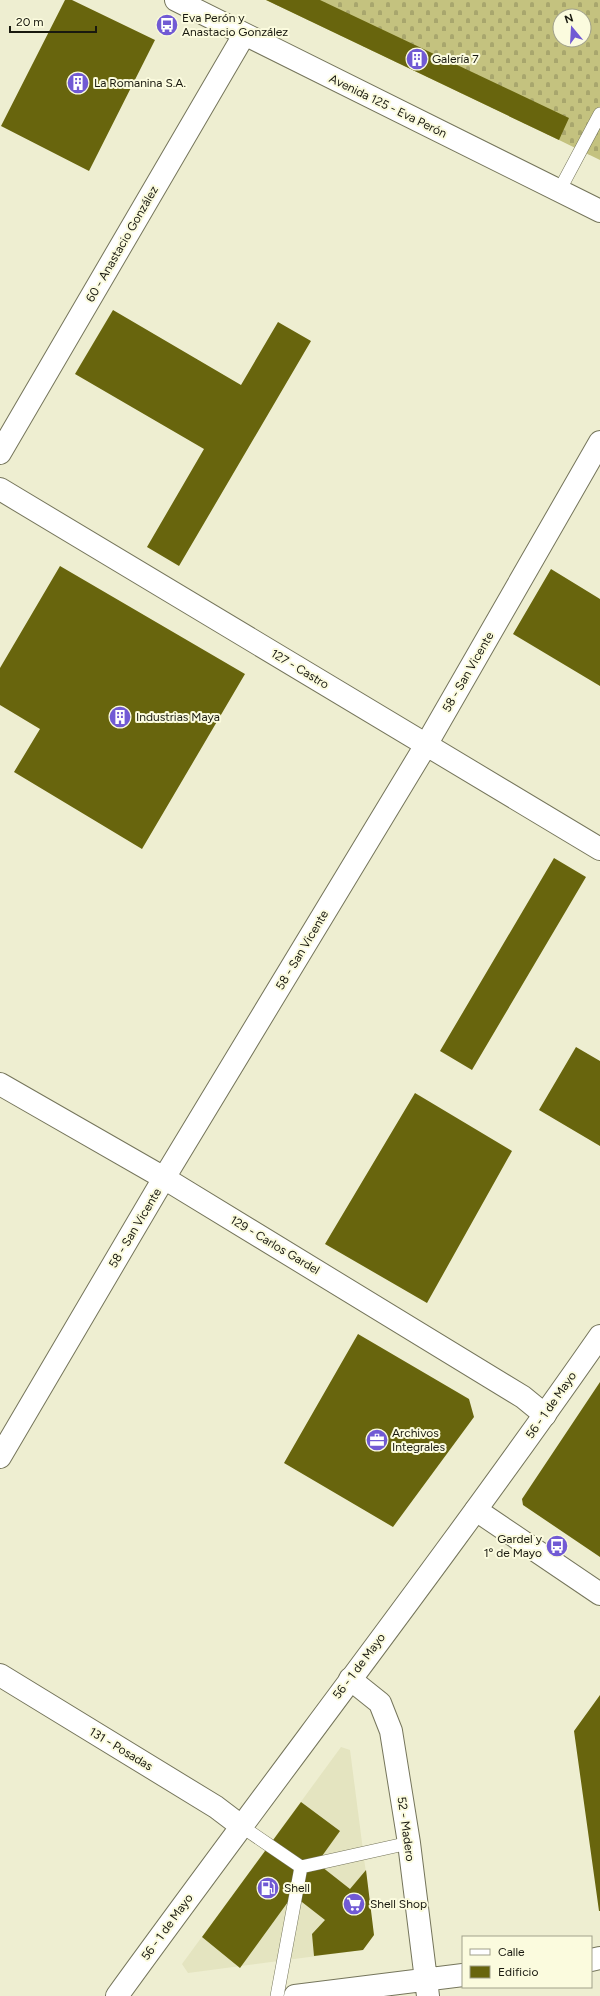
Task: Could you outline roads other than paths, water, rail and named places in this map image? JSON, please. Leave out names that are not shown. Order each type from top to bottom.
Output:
[{"type":"street","name":"Avenida 125 - Eva Perón","points":[[176,0],[600,211]]},
{"type":"street","name":"60 - Anastacio González","points":[[0,453],[244,34]]},
{"type":"street","name":"58 - San Vicente","points":[[0,1457],[164,1178],[426,745],[600,442]]},
{"type":"street","name":"127 - Castro","points":[[0,489],[600,849]]},
{"type":"street","name":"129 - Carlos Gardel","points":[[0,1084],[164,1178],[523,1397],[545,1414]]},
{"type":"street","name":"56 - 1 de Mayo","points":[[117,1996],[241,1826],[476,1510],[600,1336]]},
{"type":"street","points":[[476,1510],[600,1594]]},
{"type":"street","name":"131 - Posadas","points":[[0,1675],[216,1807],[241,1826]]},
{"type":"street","name":"52 - Madero","points":[[350,1679],[380,1703],[391,1731],[409,1843],[427,1988]]},
{"type":"street","points":[[295,1996],[427,1988],[462,1975]]},
{"type":"lane","points":[[559,191],[600,114]]},
{"type":"lane","points":[[241,1826],[301,1867],[409,1843]]},
{"type":"lane","points":[[277,1996],[301,1867]]},
{"type":"place","name":"Eva Perón y Anastacio González","points":[[167,25]]},
{"type":"place","name":"Galería 7","points":[[417,59]]},
{"type":"place","name":"La Romanina S.A.","points":[[78,83]]},
{"type":"place","name":"Industrias Maya","points":[[120,717]]},
{"type":"place","name":"Archivos Integrales","points":[[377,1440]]},
{"type":"place","name":"Gardel y 1º de Mayo","points":[[557,1546]]},
{"type":"place","name":"Shell","points":[[268,1888]]},
{"type":"place","name":"Shell Shop","points":[[354,1904]]}]
